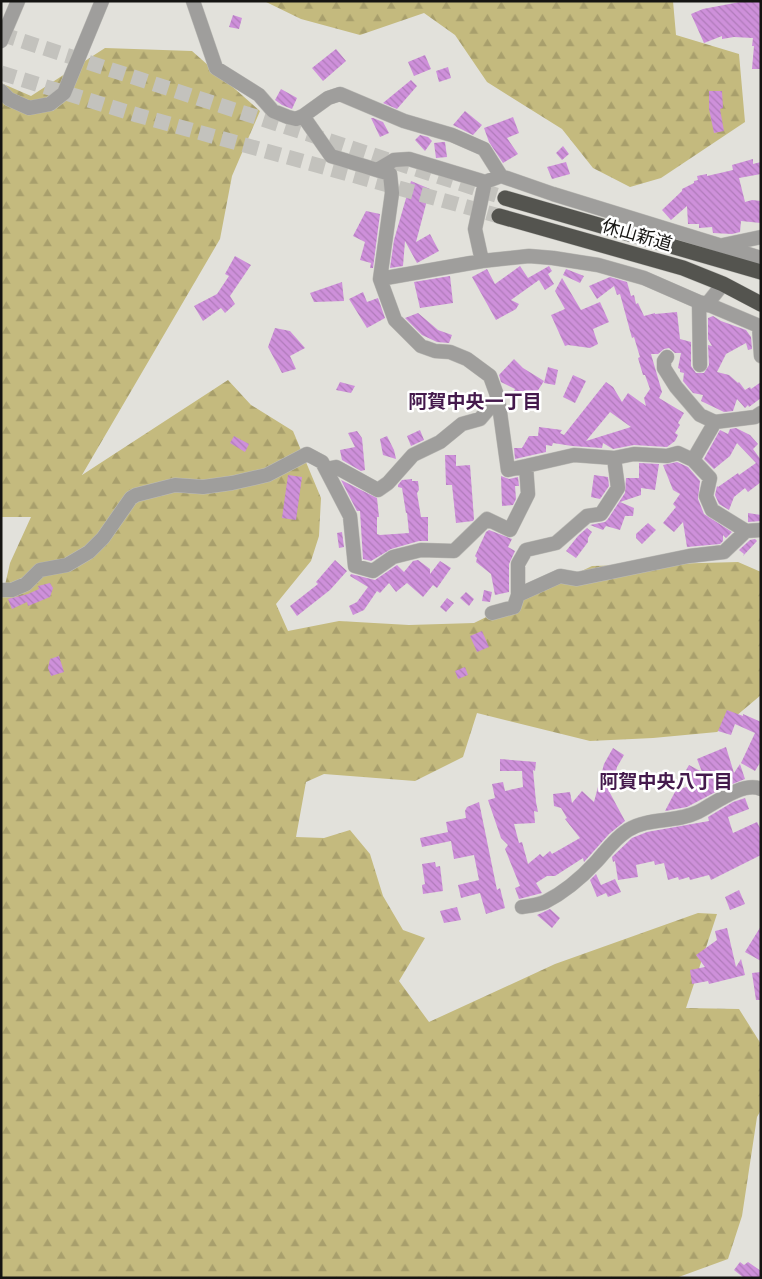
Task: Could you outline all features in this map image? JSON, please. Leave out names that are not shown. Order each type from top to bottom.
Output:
[{"type":"highway","name":"休山新道","points":[[505,198],[761,272]]},
{"type":"highway","name":"休山新道","points":[[499,216],[683,268],[723,284],[761,304]]},
{"type":"street","points":[[1,42],[18,1]]},
{"type":"street","points":[[1,91],[9,100],[29,108],[50,104],[64,93],[102,1]]},
{"type":"street","points":[[193,1],[216,68],[259,95],[273,111],[296,119],[328,98],[340,94],[404,121],[452,135],[484,149],[501,176],[553,194],[761,258]]},
{"type":"street","points":[[303,116],[331,156],[390,174],[392,193],[380,278],[395,320],[422,346],[435,351],[450,352],[467,359],[490,376],[498,398],[508,470],[574,455],[614,458],[634,454],[667,456],[678,453],[693,460],[710,478],[706,496],[712,510],[746,531],[761,530]]},
{"type":"street","points":[[377,170],[394,160],[409,159],[485,182],[501,176]]},
{"type":"street","points":[[482,261],[475,229],[485,182]]},
{"type":"street","points":[[722,245],[761,237]]},
{"type":"street","points":[[380,278],[482,261],[529,256],[573,260],[644,278],[759,326],[761,356]]},
{"type":"street","points":[[700,366],[703,303],[723,284]]},
{"type":"street","points":[[667,357],[664,361],[664,368],[679,391],[700,415],[715,422],[754,417],[761,413]]},
{"type":"street","points":[[326,469],[336,467],[378,490],[388,483],[413,455],[440,442],[462,424],[480,419],[498,398]]},
{"type":"street","points":[[693,460],[715,422]]},
{"type":"street","points":[[1,590],[12,590],[26,584],[40,570],[67,565],[89,552],[103,538],[131,498],[136,495],[175,485],[203,487],[267,475],[307,454],[322,462],[350,516],[355,566],[373,570],[393,557],[421,550],[454,551],[487,519],[510,530],[528,494],[526,466]]},
{"type":"street","points":[[492,613],[514,607],[518,595],[518,564],[526,550],[556,543],[587,516],[601,514],[618,488],[614,458]]},
{"type":"street","points":[[518,595],[560,576],[577,579],[689,556],[724,552],[746,531]]},
{"type":"street","points":[[522,907],[544,903],[573,883],[594,864],[616,838],[640,824],[674,820],[697,812],[739,790],[755,786],[761,789]]},
{"type":"green space","points":[[264,1],[673,1],[676,35],[739,54],[745,122],[661,178],[630,187],[593,168],[562,129],[487,82],[455,35],[424,13],[360,35],[301,19]]},
{"type":"green space","points":[[105,48],[192,51],[260,111],[232,176],[220,239],[82,475],[228,380],[251,405],[293,431],[321,498],[319,536],[311,561],[276,604],[288,631],[339,621],[409,625],[474,623],[592,566],[738,562],[761,572],[761,695],[717,732],[590,741],[477,713],[463,757],[415,781],[324,774],[306,782],[296,837],[324,838],[350,830],[370,854],[383,896],[403,930],[425,938],[399,981],[429,1022],[555,964],[698,913],[717,914],[686,1008],[739,1009],[761,1044],[761,1110],[757,1117],[742,1216],[728,1259],[676,1278],[1,1278],[1,594],[3,594],[10,563],[31,517],[1,517],[1,83],[31,96]]},
{"type":"building","points":[[745,1],[761,1],[761,69],[752,69],[753,38],[734,37],[722,39],[722,36],[704,43],[691,14],[703,9]]},
{"type":"building","points":[[233,15],[242,18],[239,29],[229,27]]},
{"type":"building","points":[[336,49],[346,61],[323,81],[312,68]]},
{"type":"building","points":[[425,55],[431,69],[414,76],[408,62]]},
{"type":"building","points":[[448,67],[451,78],[439,82],[436,71]]},
{"type":"building","points":[[411,80],[417,86],[397,109],[383,103]]},
{"type":"building","points":[[281,89],[297,98],[292,109],[275,100]]},
{"type":"building","points":[[709,91],[722,91],[723,108],[720,109],[724,131],[714,133],[709,109]]},
{"type":"building","points":[[465,111],[482,125],[473,135],[453,125]]},
{"type":"building","points":[[513,117],[519,133],[507,138],[518,154],[503,163],[489,142],[484,128]]},
{"type":"building","points":[[371,118],[383,122],[389,133],[380,137]]},
{"type":"building","points":[[420,135],[428,137],[432,141],[425,151],[415,140]]},
{"type":"building","points":[[445,142],[447,157],[436,158],[434,143]]},
{"type":"building","points":[[563,146],[569,154],[562,160],[556,153]]},
{"type":"building","points":[[753,159],[753,164],[761,162],[761,174],[739,178],[745,202],[752,200],[761,201],[761,223],[741,221],[740,232],[732,234],[713,233],[712,227],[699,228],[699,224],[688,224],[687,206],[671,220],[662,210],[682,189],[698,180],[697,176],[707,174],[707,176],[733,170],[732,165]]},
{"type":"building","points":[[566,162],[570,174],[552,179],[547,167]]},
{"type":"building","points":[[411,181],[430,189],[416,242],[430,234],[439,251],[417,263],[405,241],[403,266],[390,268],[394,240]]},
{"type":"building","points":[[366,211],[380,214],[373,268],[370,268],[371,263],[360,260],[365,242],[353,236]]},
{"type":"building","points":[[235,256],[251,265],[230,296],[235,304],[225,313],[221,308],[203,321],[194,306],[217,294],[229,276],[225,274]]},
{"type":"building","points":[[520,266],[528,278],[549,266],[552,271],[548,274],[554,284],[545,290],[539,280],[511,300],[519,304],[516,309],[496,320],[472,277],[487,269],[495,284]]},
{"type":"building","points":[[566,269],[584,276],[580,283],[563,275]]},
{"type":"building","points":[[450,276],[453,303],[420,308],[414,282]]},
{"type":"building","points":[[610,277],[627,282],[631,296],[634,295],[636,304],[638,303],[644,316],[655,313],[677,312],[680,339],[691,342],[691,366],[696,373],[704,373],[709,365],[708,345],[712,346],[708,339],[708,318],[713,316],[746,330],[751,337],[752,349],[748,350],[746,343],[726,354],[717,372],[729,375],[739,382],[745,390],[750,387],[751,389],[761,382],[761,398],[745,408],[737,399],[733,411],[724,412],[701,401],[703,395],[693,393],[683,381],[684,373],[680,372],[678,368],[681,353],[675,353],[669,348],[664,349],[658,354],[651,354],[662,392],[659,398],[684,413],[678,423],[680,425],[675,433],[678,435],[675,441],[667,447],[634,445],[613,449],[603,443],[602,448],[553,443],[552,446],[546,445],[546,452],[515,459],[514,448],[522,448],[529,436],[538,436],[539,427],[562,430],[560,433],[564,435],[606,382],[613,387],[622,402],[628,393],[646,406],[644,398],[650,389],[645,375],[643,375],[638,358],[640,357],[634,337],[632,338],[620,294],[617,295],[614,286],[597,299],[589,286]],"holes":[[[610,412],[631,427],[586,441]]]},
{"type":"building","points":[[562,278],[581,310],[600,302],[609,322],[593,329],[598,344],[590,348],[565,346],[551,315],[565,309],[555,291]]},
{"type":"building","points":[[342,282],[344,301],[314,302],[310,293]]},
{"type":"building","points":[[363,292],[367,302],[378,298],[385,318],[367,328],[349,299]]},
{"type":"building","points":[[418,313],[438,330],[452,335],[449,343],[437,342],[422,335],[405,318]]},
{"type":"building","points":[[275,328],[290,331],[305,348],[290,356],[296,369],[282,373],[268,347]]},
{"type":"building","points":[[514,359],[523,368],[544,381],[533,398],[526,394],[522,396],[514,391],[515,389],[501,382],[499,375]]},
{"type":"building","points":[[548,367],[558,370],[555,385],[544,383]]},
{"type":"building","points":[[573,375],[586,381],[575,403],[563,397]]},
{"type":"building","points":[[340,382],[355,386],[351,393],[336,390]]},
{"type":"building","points":[[736,428],[750,435],[758,444],[753,449],[761,460],[761,482],[748,492],[745,488],[734,497],[729,510],[719,504],[715,495],[717,486],[738,473],[739,475],[756,463],[737,443],[730,456],[714,469],[704,459],[720,430],[728,434],[730,429]]},
{"type":"building","points":[[420,430],[424,440],[411,446],[407,436]]},
{"type":"building","points":[[357,431],[362,438],[365,470],[361,471],[342,460],[340,450],[355,447],[348,433]]},
{"type":"building","points":[[234,436],[249,444],[245,452],[230,443]]},
{"type":"building","points":[[387,436],[396,459],[383,455],[380,439]]},
{"type":"building","points":[[445,455],[456,455],[456,466],[470,465],[473,521],[456,523],[452,485],[446,485]]},
{"type":"building","points":[[677,462],[688,467],[700,481],[698,499],[704,514],[732,532],[726,538],[723,535],[723,541],[720,544],[687,547],[683,522],[674,532],[663,523],[676,507],[673,504],[680,494],[673,490],[663,465]]},
{"type":"building","points":[[639,463],[659,464],[655,490],[641,488],[641,495],[620,502],[634,508],[633,516],[625,516],[620,530],[606,526],[603,530],[590,525],[605,522],[608,519],[625,493],[626,478],[639,478]]},
{"type":"building","points":[[288,475],[302,477],[296,520],[282,518]]},
{"type":"building","points":[[594,475],[608,477],[609,486],[600,499],[591,497]]},
{"type":"building","points":[[501,476],[509,479],[518,477],[519,486],[515,486],[516,499],[513,505],[502,506]]},
{"type":"building","points":[[412,479],[412,481],[418,481],[419,490],[417,493],[421,517],[428,517],[428,541],[419,541],[391,549],[371,561],[363,559],[360,511],[357,511],[341,480],[377,498],[379,517],[377,517],[377,534],[380,535],[409,533],[402,488],[398,487],[398,485],[402,480]]},
{"type":"building","points":[[748,513],[761,515],[761,521],[748,522]]},
{"type":"building","points":[[648,523],[656,530],[642,544],[636,538],[636,534]]},
{"type":"building","points":[[587,528],[592,532],[588,542],[576,558],[566,551]]},
{"type":"building","points":[[489,530],[512,539],[508,547],[515,551],[509,564],[509,592],[495,595],[491,574],[476,562],[477,558],[475,556],[486,532]]},
{"type":"building","points":[[342,532],[344,547],[339,548],[337,533]]},
{"type":"building","points":[[755,539],[757,541],[743,556],[744,554],[739,550],[750,540]]},
{"type":"building","points":[[335,560],[347,571],[330,590],[297,616],[290,606],[318,584],[316,582]]},
{"type":"building","points":[[418,560],[430,569],[430,574],[440,561],[451,568],[437,588],[433,585],[423,597],[407,583],[396,592],[389,583],[380,593],[377,591],[364,610],[353,615],[349,606],[357,602],[368,587],[350,576],[351,574],[375,580],[397,565],[404,572],[413,561]]},
{"type":"building","points":[[50,583],[53,588],[50,597],[28,606],[27,602],[12,609],[8,599],[28,594],[39,589],[38,586]]},
{"type":"building","points":[[484,590],[492,592],[490,602],[482,601]]},
{"type":"building","points":[[466,592],[474,599],[469,606],[460,598]]},
{"type":"building","points":[[447,598],[454,603],[446,612],[440,607]]},
{"type":"building","points":[[482,631],[489,647],[477,652],[470,636]]},
{"type":"building","points":[[59,656],[64,672],[51,676],[48,668],[50,659]]},
{"type":"building","points":[[465,667],[468,675],[458,679],[455,671]]},
{"type":"building","points":[[727,710],[743,716],[743,714],[761,722],[761,761],[755,771],[741,763],[755,733],[735,724],[731,735],[718,731]]},
{"type":"building","points":[[726,747],[734,773],[740,764],[745,779],[687,807],[665,811],[676,790],[693,785],[681,779],[689,765],[702,772],[697,759]]},
{"type":"building","points":[[613,748],[624,755],[617,767],[610,793],[625,821],[609,834],[584,862],[583,858],[555,876],[547,876],[536,883],[542,893],[519,899],[515,888],[520,886],[505,849],[508,845],[501,838],[488,800],[495,798],[492,784],[503,782],[505,791],[523,787],[522,771],[500,771],[500,759],[536,762],[535,771],[533,770],[538,812],[534,811],[535,823],[514,824],[519,843],[522,842],[528,864],[540,854],[543,857],[550,851],[552,854],[580,838],[565,819],[567,818],[561,808],[554,806],[553,794],[570,792],[572,803],[582,791],[594,802],[604,764]]},
{"type":"building","points":[[745,798],[749,809],[728,817],[733,833],[757,822],[761,830],[761,855],[711,880],[709,875],[690,880],[689,877],[679,880],[678,877],[668,880],[664,863],[655,865],[654,861],[636,865],[638,877],[618,880],[615,861],[613,862],[612,857],[632,838],[647,832],[709,821],[708,817],[733,802]]},
{"type":"building","points":[[479,802],[497,890],[500,888],[505,908],[486,914],[480,893],[461,898],[458,885],[479,880],[474,855],[454,859],[451,841],[422,847],[420,838],[448,832],[446,822],[466,818],[465,811],[467,807]]},
{"type":"building","points":[[435,862],[436,867],[440,866],[443,891],[423,894],[422,885],[425,884],[422,864]]},
{"type":"building","points":[[596,874],[601,885],[615,879],[621,892],[608,897],[606,893],[597,897],[590,880]]},
{"type":"building","points":[[739,890],[745,904],[730,910],[725,897]]},
{"type":"building","points":[[457,907],[461,920],[444,923],[440,911]]},
{"type":"building","points":[[550,909],[560,918],[552,928],[537,915]]},
{"type":"building","points":[[761,926],[761,961],[745,952]]},
{"type":"building","points":[[727,928],[736,967],[741,959],[745,975],[709,984],[708,981],[692,984],[690,970],[705,967],[696,955],[717,940],[715,931]]},
{"type":"building","points":[[761,972],[761,1000],[756,1000],[752,973]]},
{"type":"building","points":[[740,1262],[744,1265],[748,1262],[761,1271],[761,1278],[744,1278],[734,1270]]},
{"type":"tunnel","points":[[1,34],[505,198]]},
{"type":"tunnel","points":[[1,73],[137,115],[499,216]]},
{"type":"district","name":"阿賀中央一丁目","points":[[475,401]]},
{"type":"district","name":"阿賀中央八丁目","points":[[666,781]]}]
